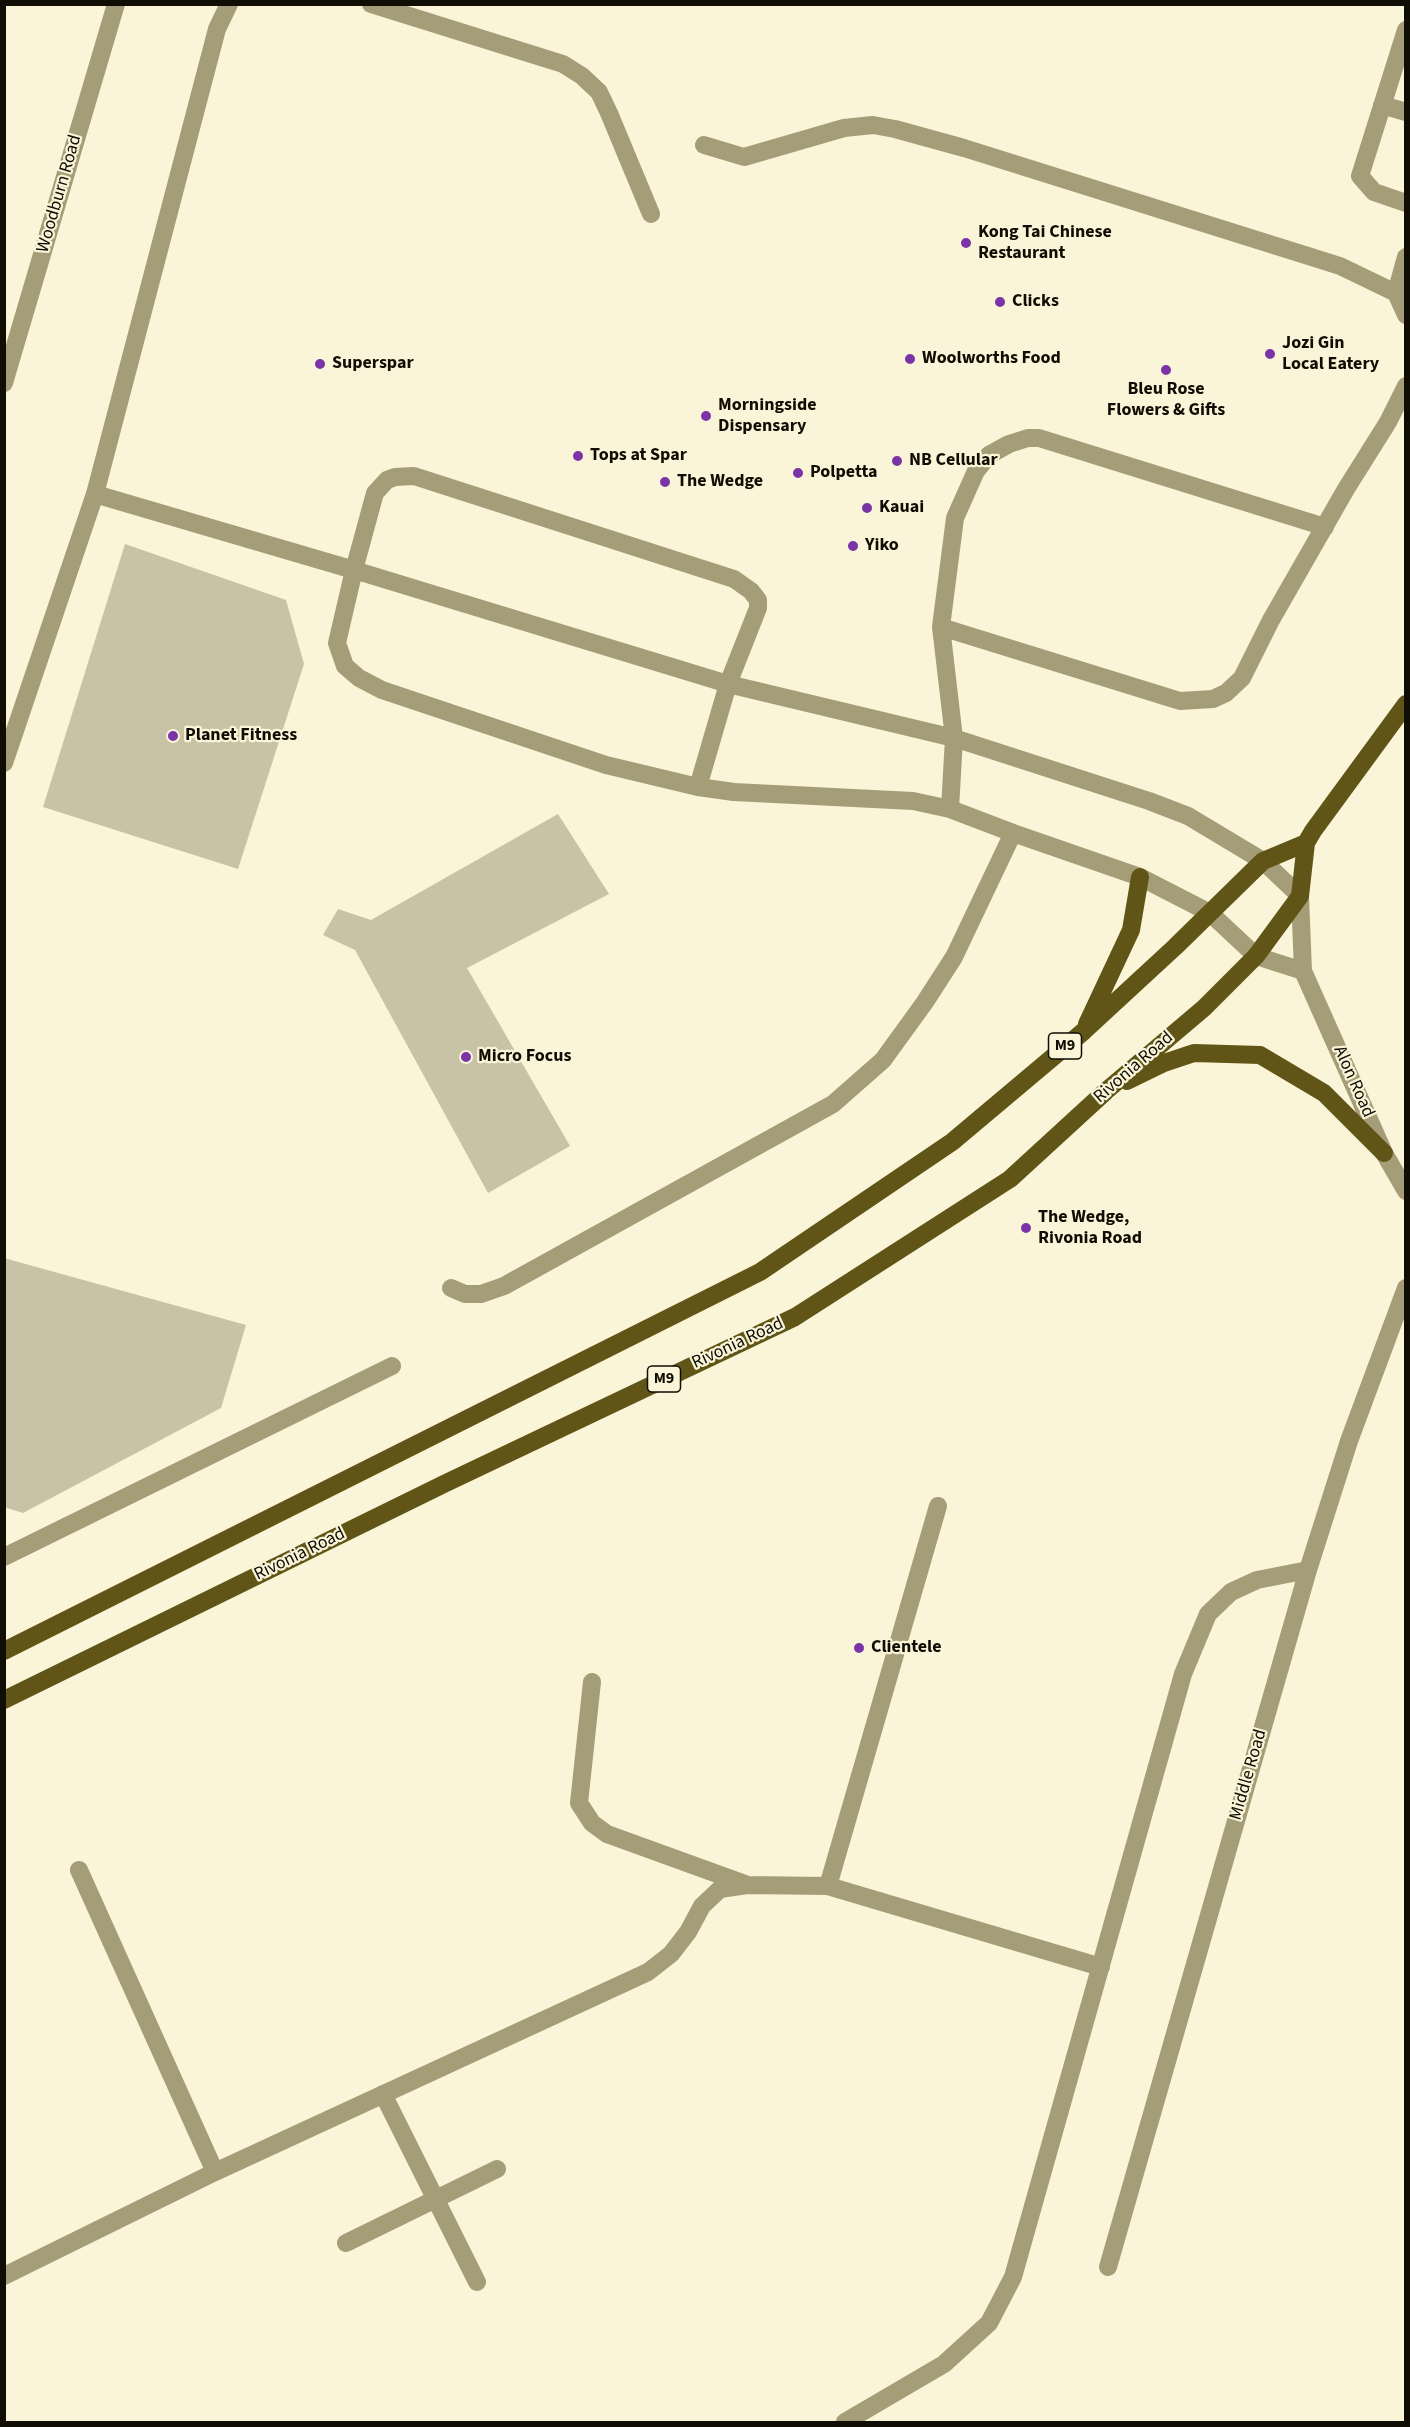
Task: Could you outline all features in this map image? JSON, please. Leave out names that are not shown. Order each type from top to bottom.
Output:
[{"type":"main road","name":"Rivonia Road","points":[[4,1700],[446,1483],[795,1317],[1010,1179],[1106,1091],[1204,1008],[1256,956],[1300,896],[1306,843],[1406,704]]},
{"type":"main road","name":"M9","points":[[4,1651],[760,1272],[952,1142],[1084,1031],[1263,861],[1306,843]]},
{"type":"main road","points":[[1084,1031],[1131,930],[1140,877]]},
{"type":"main road","points":[[1106,1091],[1164,1063],[1194,1053],[1260,1054],[1324,1093],[1384,1153]]},
{"type":"street","name":"Woodburn Road","points":[[4,383],[116,4]]},
{"type":"street","points":[[4,763],[95,494],[217,29],[229,4]]},
{"type":"street","points":[[371,4],[563,64],[582,76],[599,92],[651,214]]},
{"type":"street","points":[[1406,30],[1360,176],[1374,192],[1406,203]]},
{"type":"street","points":[[1382,105],[1406,112]]},
{"type":"street","points":[[704,145],[744,157],[844,128],[873,125],[895,129],[964,148],[1341,266],[1396,293],[1406,315]]},
{"type":"street","points":[[1396,293],[1406,257]]},
{"type":"street","points":[[941,627],[1180,701],[1213,699],[1226,693],[1242,678],[1271,620],[1388,422],[1406,386]]},
{"type":"street","points":[[950,809],[954,738],[941,627],[956,518],[981,463],[989,455],[1009,444],[1028,438],[1039,438],[1325,527]]},
{"type":"street","points":[[698,787],[728,684],[758,608],[758,600],[743,584],[734,579],[426,478],[395,477],[380,486],[375,493],[354,570],[338,643],[345,666],[359,678],[382,690],[606,765],[698,787],[734,792],[913,801],[950,809],[1140,877],[1210,913],[1256,956],[1302,971]]},
{"type":"street","points":[[95,494],[728,684],[954,738],[1149,801],[1188,816],[1263,861],[1300,896]]},
{"type":"street","points":[[451,1288],[465,1294],[481,1294],[504,1286],[833,1104],[883,1060],[926,1002],[954,957],[1013,833]]},
{"type":"street","name":"Alon Road","points":[[1300,896],[1302,971],[1384,1153],[1406,1191]]},
{"type":"street","name":"Middle Road","points":[[1108,2267],[1308,1570],[1349,1441],[1406,1288]]},
{"type":"street","points":[[4,1557],[392,1366]]},
{"type":"street","points":[[828,1886],[938,1506]]},
{"type":"street","points":[[845,2422],[944,2364],[989,2323],[1013,2277],[1183,1674],[1208,1614],[1231,1592],[1257,1580],[1308,1570]]},
{"type":"street","points":[[592,1682],[579,1803],[592,1823],[607,1834],[747,1885]]},
{"type":"street","points":[[79,1870],[215,2172]]},
{"type":"street","points":[[4,2276],[215,2172],[648,1972],[671,1954],[688,1932],[702,1906],[720,1889],[747,1885],[828,1886],[1101,1967]]},
{"type":"street","points":[[383,2094],[477,2282]]},
{"type":"street","points":[[346,2243],[496,2169]]},
{"type":"building","name":"Planet Fitness","points":[[125,544],[286,600],[304,664],[238,869],[43,807]]},
{"type":"building","name":"Micro Focus","points":[[558,814],[609,894],[467,968],[570,1146],[488,1193],[355,950],[323,935],[338,909],[371,920]]},
{"type":"building","points":[[4,1258],[246,1325],[221,1408],[23,1513],[4,1507]]},
{"type":"place","name":"Kong Tai Chinese Restaurant","points":[[966,243]]},
{"type":"place","name":"Clicks","points":[[1000,302]]},
{"type":"place","name":"Jozi Gin Local Eatery","points":[[1270,354]]},
{"type":"place","name":"Woolworths Food","points":[[910,359]]},
{"type":"place","name":"Superspar","points":[[320,364]]},
{"type":"place","name":"Bleu Rose Flowers & Gifts","points":[[1166,370]]},
{"type":"place","name":"Morningside Dispensary","points":[[706,416]]},
{"type":"place","name":"Tops at Spar","points":[[578,456]]},
{"type":"place","name":"NB Cellular","points":[[897,461]]},
{"type":"place","name":"Polpetta","points":[[798,473]]},
{"type":"place","name":"The Wedge","points":[[665,482]]},
{"type":"place","name":"Kauai","points":[[867,508]]},
{"type":"place","name":"Yiko","points":[[853,546]]},
{"type":"place","name":"Planet Fitness","points":[[173,736]]},
{"type":"place","name":"Micro Focus","points":[[466,1057]]},
{"type":"place","name":"The Wedge, Rivonia Road","points":[[1026,1228]]},
{"type":"place","name":"Clientele","points":[[859,1648]]}]
